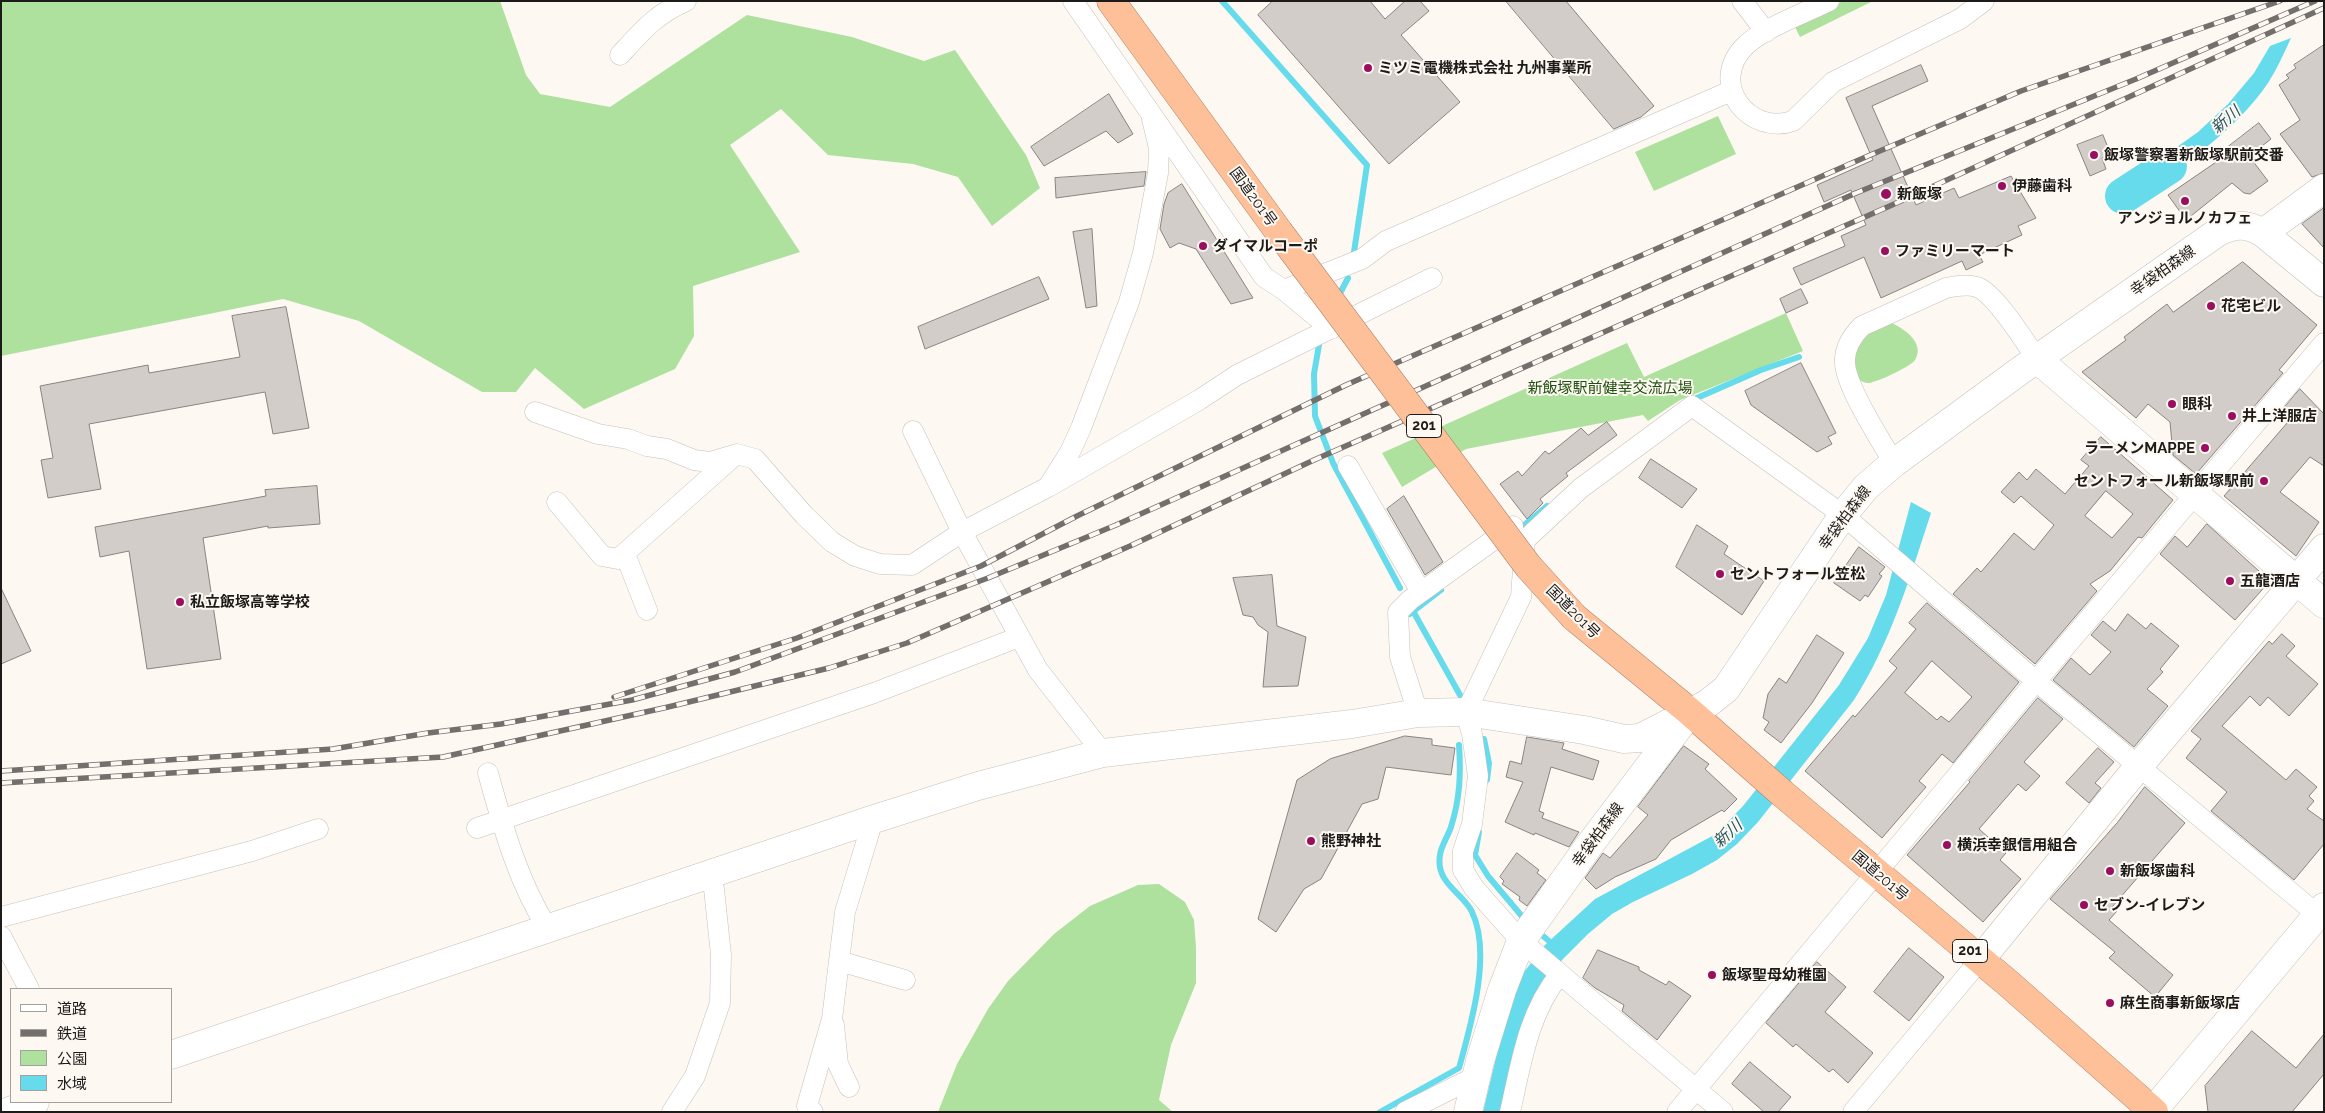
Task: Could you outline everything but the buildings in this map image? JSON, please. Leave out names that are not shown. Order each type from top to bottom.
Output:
[{"type":"highway","name":"国道201号","points":[[1111,1],[1279,232],[1528,566],[1574,617],[1690,712],[2153,1111]]},
{"type":"street","points":[[620,55],[652,20],[686,1]]},
{"type":"street","points":[[1073,1],[1152,119],[1264,277],[1284,290],[1331,329]]},
{"type":"street","points":[[1742,1],[1766,32]]},
{"type":"street","points":[[1829,1],[1766,32],[1745,46],[1738,55],[1732,68],[1731,91],[1741,106],[1752,116],[1775,124],[1793,121],[1809,108],[1833,82],[1960,19],[1984,1]]},
{"type":"street","points":[[1284,290],[1362,259],[1386,241],[1731,91]]},
{"type":"street","points":[[1048,487],[1070,452],[1081,428],[1129,302],[1143,253],[1158,173],[1159,148],[1152,119]]},
{"type":"street","points":[[2263,233],[2324,188]]},
{"type":"street","name":"幸袋柏森線","points":[[1468,1112],[1502,990],[1588,847],[1690,712],[1707,704],[1726,689],[1843,515],[1866,487],[1894,463],[2218,232],[2243,224],[2253,227],[2324,283]]},
{"type":"street","points":[[536,412],[598,434],[628,439],[694,460],[710,462],[737,454],[755,459],[804,515],[832,542],[855,556],[880,564],[912,565],[962,532],[1048,487],[1200,400],[1237,375],[1432,278]]},
{"type":"street","points":[[1894,463],[1864,412],[1845,365],[1848,345],[1854,334],[1862,326],[1946,288],[1960,286],[1978,288],[1992,298],[2038,359],[2324,604]]},
{"type":"street","points":[[1677,1112],[2036,681],[2324,343]]},
{"type":"street","points":[[1723,1112],[1528,948],[1474,888],[1463,870],[1463,851],[1472,824],[1478,776],[1472,734],[1466,712],[1521,597],[1525,540],[1581,488],[1692,406],[1843,515],[2138,767],[2322,914],[2153,1111]]},
{"type":"street","points":[[913,431],[962,532],[1038,670],[1103,753]]},
{"type":"street","points":[[556,502],[602,556],[618,559],[737,454]]},
{"type":"street","points":[[1348,466],[1421,592]]},
{"type":"street","points":[[1418,713],[1400,657],[1398,612],[1421,592],[1513,526],[1525,540]]},
{"type":"street","points":[[1853,1112],[2138,767],[2324,548]]},
{"type":"street","points":[[625,554],[647,610]]},
{"type":"street","points":[[477,828],[874,693],[1019,637]]},
{"type":"street","points":[[172,1055],[868,821],[978,786],[1103,753],[1352,724],[1418,713],[1466,712],[1584,730],[1624,739],[1640,738],[1690,712]]},
{"type":"street","points":[[488,774],[501,820],[532,904],[548,929]]},
{"type":"street","points":[[813,1112],[807,1106],[832,1019],[845,912],[870,830],[868,821]]},
{"type":"street","points":[[1,917],[252,851],[318,829]]},
{"type":"street","points":[[672,1112],[695,1076],[720,1003],[721,955],[714,889],[710,874]]},
{"type":"street","points":[[1,936],[9,969],[28,988]]},
{"type":"street","points":[[839,961],[905,980]]},
{"type":"street","points":[[1510,1112],[1529,1032],[1541,1002],[1558,973]]},
{"type":"street","points":[[832,1019],[835,1029],[838,1064],[849,1087]]},
{"type":"street","points":[[1405,1112],[1477,1076]]},
{"type":"street","points":[[7,1112],[32,1103]]},
{"type":"green space","points":[[1,1],[500,1],[526,75],[540,94],[610,107],[747,15],[852,37],[924,61],[955,50],[1026,155],[1040,188],[992,226],[958,177],[913,164],[828,155],[781,109],[730,145],[800,252],[693,286],[694,336],[675,369],[584,409],[535,368],[516,392],[482,392],[359,321],[283,299],[1,356]]},
{"type":"green space","points":[[1843,1],[1873,1],[1800,37],[1794,25]]},
{"type":"green space","points":[[1718,116],[1736,154],[1654,191],[1635,152]]},
{"type":"green space","name":"新飯塚駅前健幸交流広場","points":[[1786,313],[1803,351],[1680,400],[1648,421],[1643,415],[1466,449],[1402,487],[1382,453],[1627,343],[1644,377]]},
{"type":"green space","points":[[1889,322],[1906,331],[1915,341],[1918,353],[1915,360],[1886,377],[1869,383],[1863,382],[1858,379],[1855,358],[1859,343],[1871,332]]},
{"type":"green space","points":[[1159,884],[1185,902],[1194,920],[1196,948],[1196,983],[1171,1045],[1159,1100],[1173,1112],[938,1112],[957,1064],[988,1009],[1008,981],[1054,934],[1090,906],[1138,885]]},
{"type":"water","points":[[2291,38],[2268,83],[2239,118],[2206,148],[2133,202],[2122,186],[2198,132],[2228,104],[2254,73],[2270,46]]},
{"type":"water","points":[[1911,502],[1931,513],[1899,609],[1879,655],[1854,700],[1758,822],[1737,844],[1717,860],[1692,874],[1612,914],[1588,934],[1563,959],[1547,980],[1505,1112],[1483,1112],[1504,1024],[1524,972],[1545,945],[1595,899],[1716,834],[1743,806],[1839,685],[1868,638],[1886,595]]},
{"type":"waterway","points":[[1222,1],[1367,165],[1354,252]]},
{"type":"waterway","name":"新川","points":[[2123,196],[2169,166]]},
{"type":"waterway","points":[[1337,299],[1348,278]]},
{"type":"waterway","points":[[1320,339],[1314,374],[1315,416],[1333,463],[1400,588]]},
{"type":"waterway","points":[[1690,401],[1761,370],[1799,357]]},
{"type":"waterway","points":[[1516,532],[1547,506]]},
{"type":"waterway","points":[[1410,614],[1441,590]]},
{"type":"waterway","points":[[1413,611],[1460,695]]},
{"type":"waterway","points":[[1484,739],[1489,763],[1487,780]]},
{"type":"waterway","points":[[1380,1112],[1459,1068],[1474,1011],[1480,968],[1478,929],[1468,905],[1446,880],[1440,865],[1441,852],[1451,827],[1458,796],[1460,776],[1459,745]]},
{"type":"waterway","points":[[1479,832],[1475,855],[1488,876],[1526,921]]},
{"type":"waterway","points":[[1537,931],[1555,946]]},
{"type":"railway","points":[[614,697],[797,638],[981,566],[1077,516],[1346,385],[1868,156],[2021,91],[2280,1]]},
{"type":"railway","points":[[1,771],[333,749],[428,733],[501,724],[632,700],[735,672],[988,578],[1116,525],[1856,193],[2136,79],[2315,1]]},
{"type":"railway","points":[[1,783],[443,757],[668,707],[829,668],[907,643],[1130,546],[1314,460],[1892,205],[2324,8]]},
{"type":"place","name":"ミツミ電機株式会社 九州事業所","points":[[1368,68]]},
{"type":"place","name":"飯塚警察署新飯塚駅前交番","points":[[2094,155]]},
{"type":"place","name":"伊藤歯科","points":[[2002,186]]},
{"type":"place","name":"新飯塚","points":[[1886,194]]},
{"type":"place","name":"アンジョルノカフェ","points":[[2185,201]]},
{"type":"place","name":"ダイマルコーポ","points":[[1203,246]]},
{"type":"place","name":"ファミリーマート","points":[[1885,251]]},
{"type":"place","name":"花宅ビル","points":[[2211,306]]},
{"type":"place","name":"眼科","points":[[2172,404]]},
{"type":"place","name":"井上洋服店","points":[[2232,416]]},
{"type":"place","name":"ラーメンMAPPE","points":[[2205,448]]},
{"type":"place","name":"セントフォール新飯塚駅前","points":[[2264,481]]},
{"type":"place","name":"セントフォール笠松","points":[[1720,574]]},
{"type":"place","name":"五龍酒店","points":[[2230,581]]},
{"type":"place","name":"私立飯塚高等学校","points":[[180,602]]},
{"type":"place","name":"熊野神社","points":[[1311,841]]},
{"type":"place","name":"横浜幸銀信用組合","points":[[1947,845]]},
{"type":"place","name":"新飯塚歯科","points":[[2110,871]]},
{"type":"place","name":"セブン-イレブン","points":[[2084,905]]},
{"type":"place","name":"飯塚聖母幼稚園","points":[[1712,975]]},
{"type":"place","name":"麻生商事新飯塚店","points":[[2110,1003]]}]
